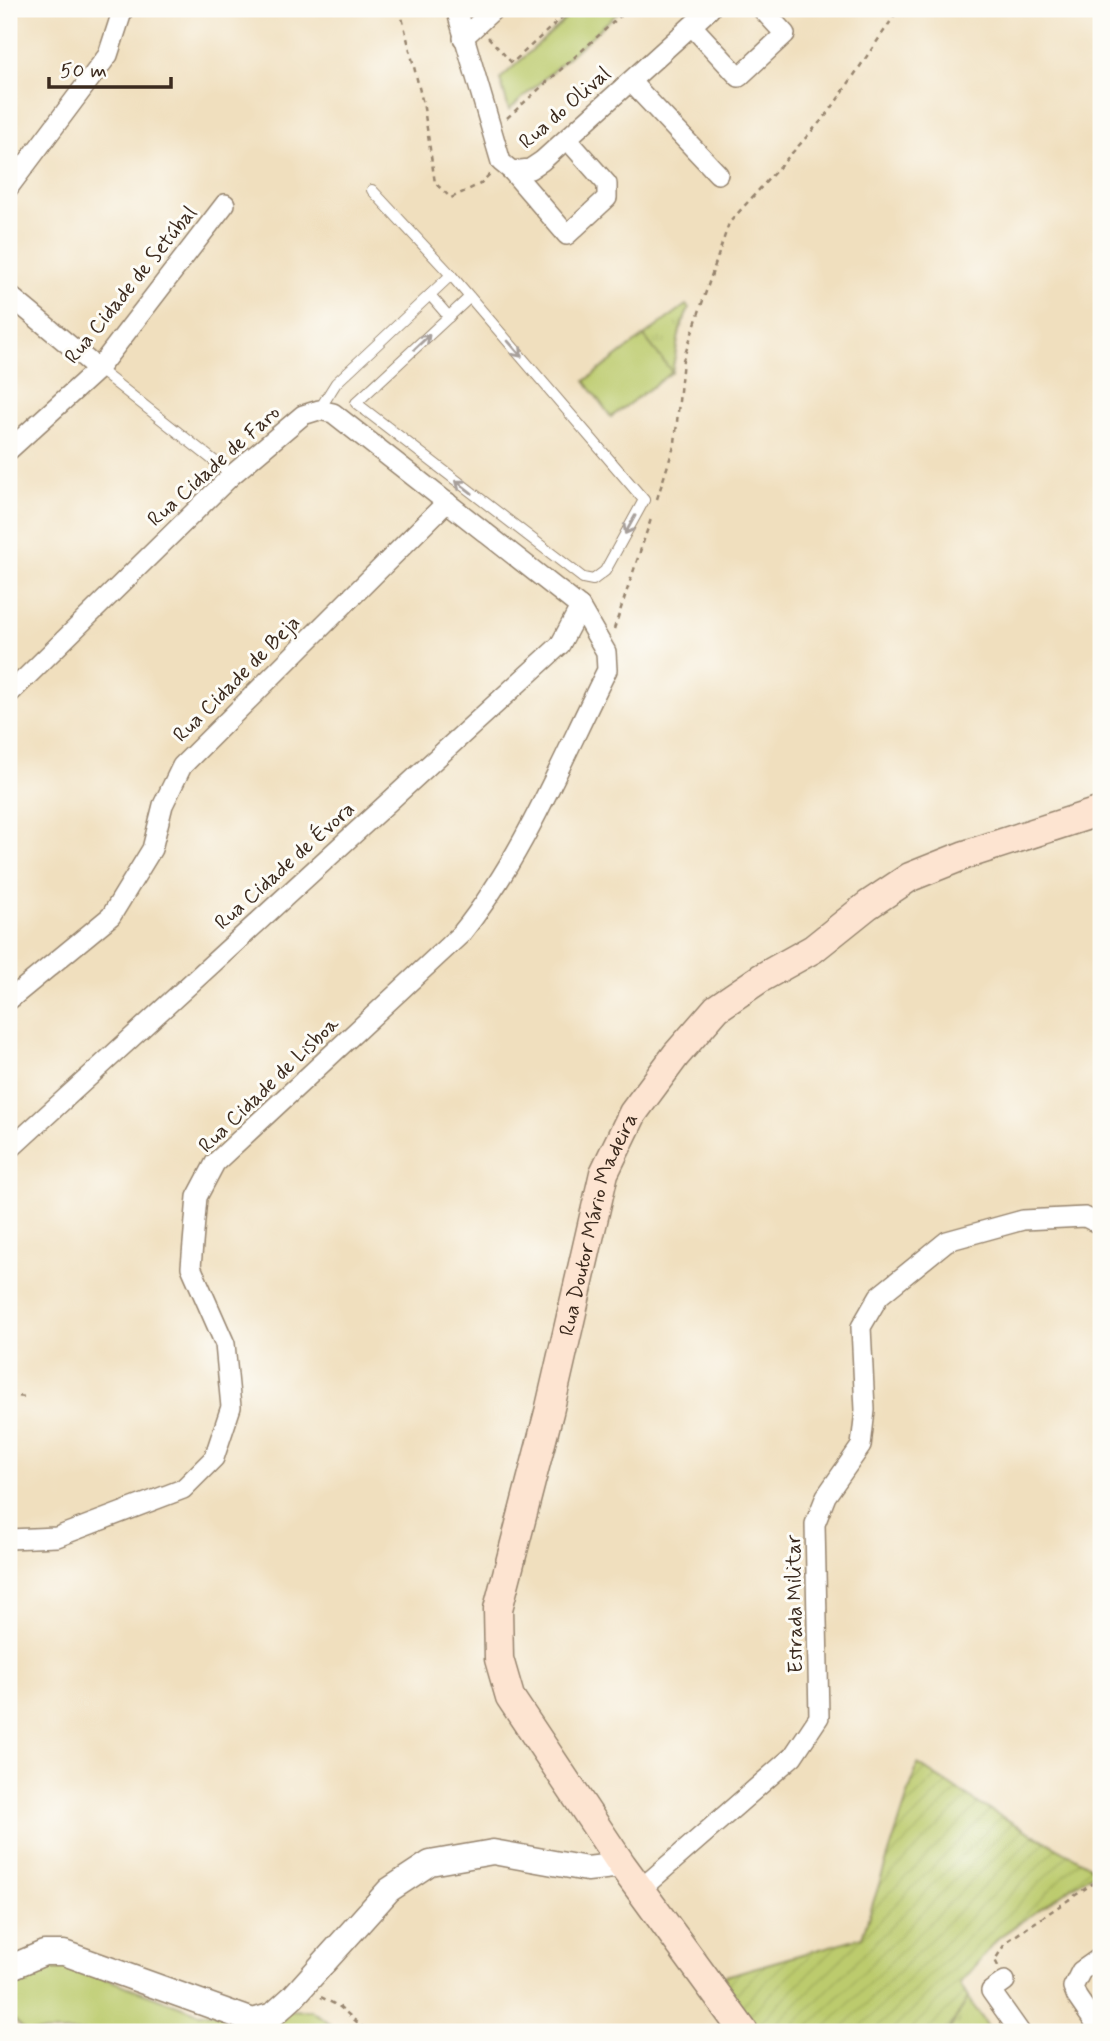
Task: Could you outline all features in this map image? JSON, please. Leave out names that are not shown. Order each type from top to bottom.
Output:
[{"type":"main road","name":"Rua Doutor Mário Madeira","points":[[744,2032],[642,1888],[622,1865],[510,1696],[499,1646],[498,1609],[549,1412],[604,1173],[633,1113],[676,1055],[717,1008],[761,978],[813,949],[868,905],[910,877],[965,855],[1101,811]]},
{"type":"street","points":[[9,187],[108,55],[122,9]]},
{"type":"street","name":"Rua do Olival","points":[[456,9],[470,31],[507,167],[530,169],[568,140],[710,9]]},
{"type":"street","points":[[470,31],[494,9]]},
{"type":"street","points":[[692,26],[739,78],[785,34],[762,9]]},
{"type":"street","points":[[631,82],[718,174]]},
{"type":"street","points":[[507,167],[567,235],[607,198],[607,184],[568,140]]},
{"type":"street","name":"Rua Cidade de Setúbal","points":[[9,450],[98,369],[225,204]]},
{"type":"street","points":[[9,295],[98,369]]},
{"type":"street","points":[[319,410],[333,413],[580,607],[606,661]]},
{"type":"street","name":"Rua Cidade de Faro","points":[[9,694],[232,475],[303,415],[319,410]]},
{"type":"street","name":"Rua Cidade de Beja","points":[[9,1000],[111,916],[152,849],[163,805],[182,766],[447,502]]},
{"type":"street","name":"Rua Cidade de Évora","points":[[9,1150],[560,645],[580,607]]},
{"type":"street","name":"Rua Cidade de Lisboa","points":[[9,1539],[57,1537],[183,1489],[214,1458],[231,1407],[225,1344],[191,1267],[197,1197],[215,1163],[461,934],[485,904],[507,869],[606,661]]},
{"type":"street","name":"Estrada Militar","points":[[642,1888],[793,1756],[819,1717],[815,1524],[826,1496],[861,1446],[865,1410],[861,1326],[879,1296],[947,1241],[1023,1220],[1085,1217],[1101,1225]]},
{"type":"street","points":[[9,1968],[44,1953],[64,1953],[253,2021],[273,2015],[296,1994],[389,1890],[430,1863],[493,1852],[587,1869],[622,1865]]},
{"type":"street","points":[[1101,1957],[1081,1971],[1073,1987],[1101,2032]]},
{"type":"street","points":[[1005,1981],[991,1991],[1020,2032]]},
{"type":"lane","points":[[372,190],[452,275],[644,500],[605,571],[593,580],[583,578],[356,403],[470,297]]},
{"type":"lane","points":[[319,410],[336,383],[452,275]]},
{"type":"lane","points":[[429,295],[449,317]]},
{"type":"lane","points":[[98,369],[232,475]]},
{"type":"path","points":[[400,9],[424,108],[435,183],[451,198],[507,167]]},
{"type":"path","points":[[470,31],[512,63],[571,9]]},
{"type":"path","points":[[508,118],[628,9]]},
{"type":"path","points":[[606,661],[676,443],[683,360],[729,223],[829,112],[899,9]]},
{"type":"path","points":[[9,1395],[26,1397]]},
{"type":"path","points":[[1005,1981],[995,1960],[1006,1942],[1101,1878]]},
{"type":"path","points":[[296,1994],[328,1998],[368,2032]]},
{"type":"green space","points":[[577,9],[622,9],[509,110],[500,79]]},
{"type":"green space","points":[[686,305],[689,308],[680,330],[672,372],[644,336]]},
{"type":"green space","points":[[644,336],[672,372],[611,417],[585,381]]},
{"type":"green space","points":[[918,1764],[981,1805],[1097,1870],[999,1937],[960,1984],[968,1998],[948,2032],[757,2032],[718,1978],[862,1937]]},
{"type":"green space","points":[[57,1961],[199,2013],[310,2010],[326,2020],[336,2032],[26,2032],[9,2016],[9,1978]]},
{"type":"green space","points":[[968,1998],[992,2032],[948,2032]]}]
